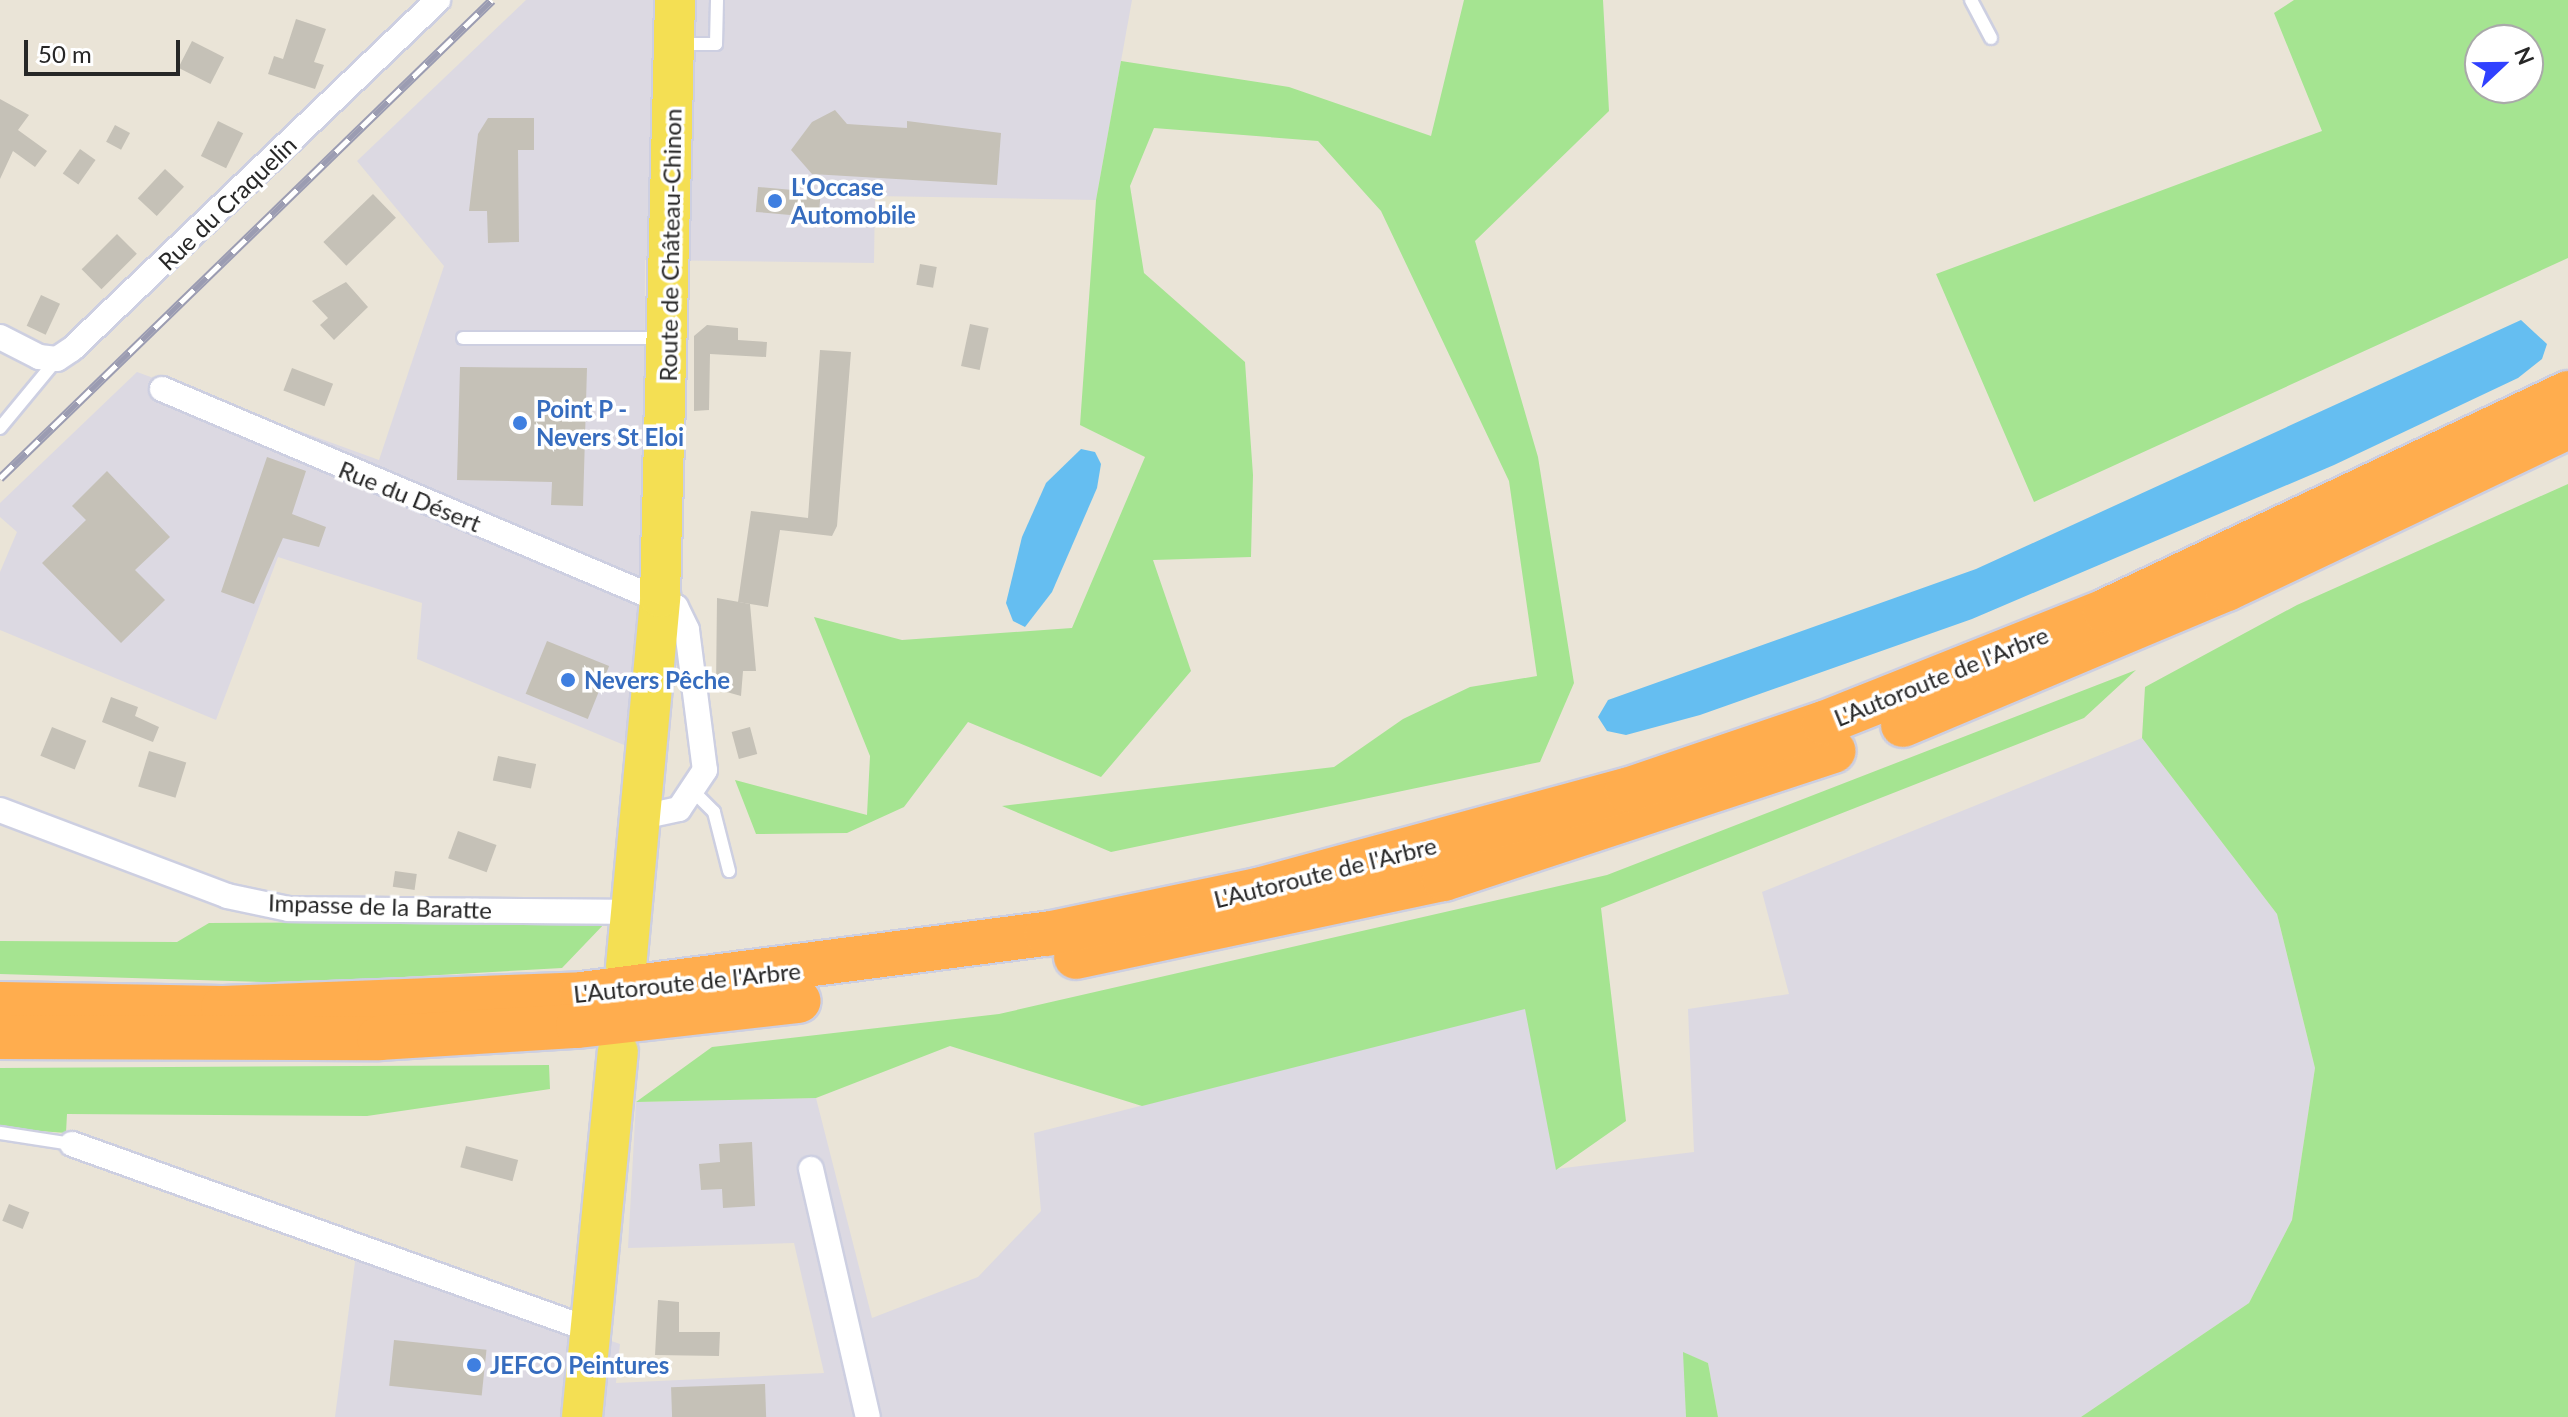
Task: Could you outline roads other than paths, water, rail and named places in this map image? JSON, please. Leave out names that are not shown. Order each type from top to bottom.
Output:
[{"type":"highway","name":"L'Autoroute de l'Arbre","points":[[0,1004],[252,1008],[582,994],[1047,934],[1273,886],[1599,798],[1824,723],[2105,611],[2568,393]]},
{"type":"highway","name":"L'Autoroute de l'Arbre","points":[[0,1037],[379,1038],[664,1017],[1009,969],[1415,886],[1641,820],[2042,671],[2568,427]]},
{"type":"main road","name":"Route de Château-Chinon","points":[[626,967],[660,597],[675,0]]},
{"type":"main road","points":[[582,1417],[618,1052]]},
{"type":"street","name":"Rue du Craquelin","points":[[57,359],[438,0]]},
{"type":"street","points":[[0,337],[57,359]]},
{"type":"street","name":"Rue du Désert","points":[[162,389],[660,597]]},
{"type":"street","points":[[642,817],[679,809],[695,793],[706,746],[687,630],[676,607],[660,597]]},
{"type":"street","name":"Impasse de la Baratte","points":[[0,810],[227,896],[289,909],[633,912]]},
{"type":"street","points":[[72,1144],[591,1330]]},
{"type":"street","points":[[811,1169],[868,1417]]},
{"type":"lane","points":[[675,44],[716,44],[717,0]]},
{"type":"lane","points":[[1971,0],[1991,38]]},
{"type":"lane","points":[[463,338],[668,338]]},
{"type":"lane","points":[[0,428],[57,359]]},
{"type":"lane","points":[[695,793],[714,812],[729,871]]},
{"type":"lane","points":[[0,1133],[72,1144]]},
{"type":"water","points":[[2521,320],[2547,344],[2542,359],[2518,378],[2334,465],[1972,619],[1700,715],[1626,735],[1607,731],[1598,717],[1608,700],[1976,569]]},
{"type":"water","points":[[1081,449],[1095,452],[1101,464],[1097,488],[1052,592],[1025,627],[1013,621],[1006,603],[1022,537],[1046,483]]},
{"type":"railway","points":[[0,478],[492,0]]},
{"type":"place","name":"L'Occase Automobile","points":[[775,201]]},
{"type":"place","name":"Point P - Nevers St Eloi","points":[[520,423]]},
{"type":"place","name":"Nevers Pêche","points":[[568,680]]},
{"type":"place","name":"JEFCO Peintures","points":[[474,1365]]}]
